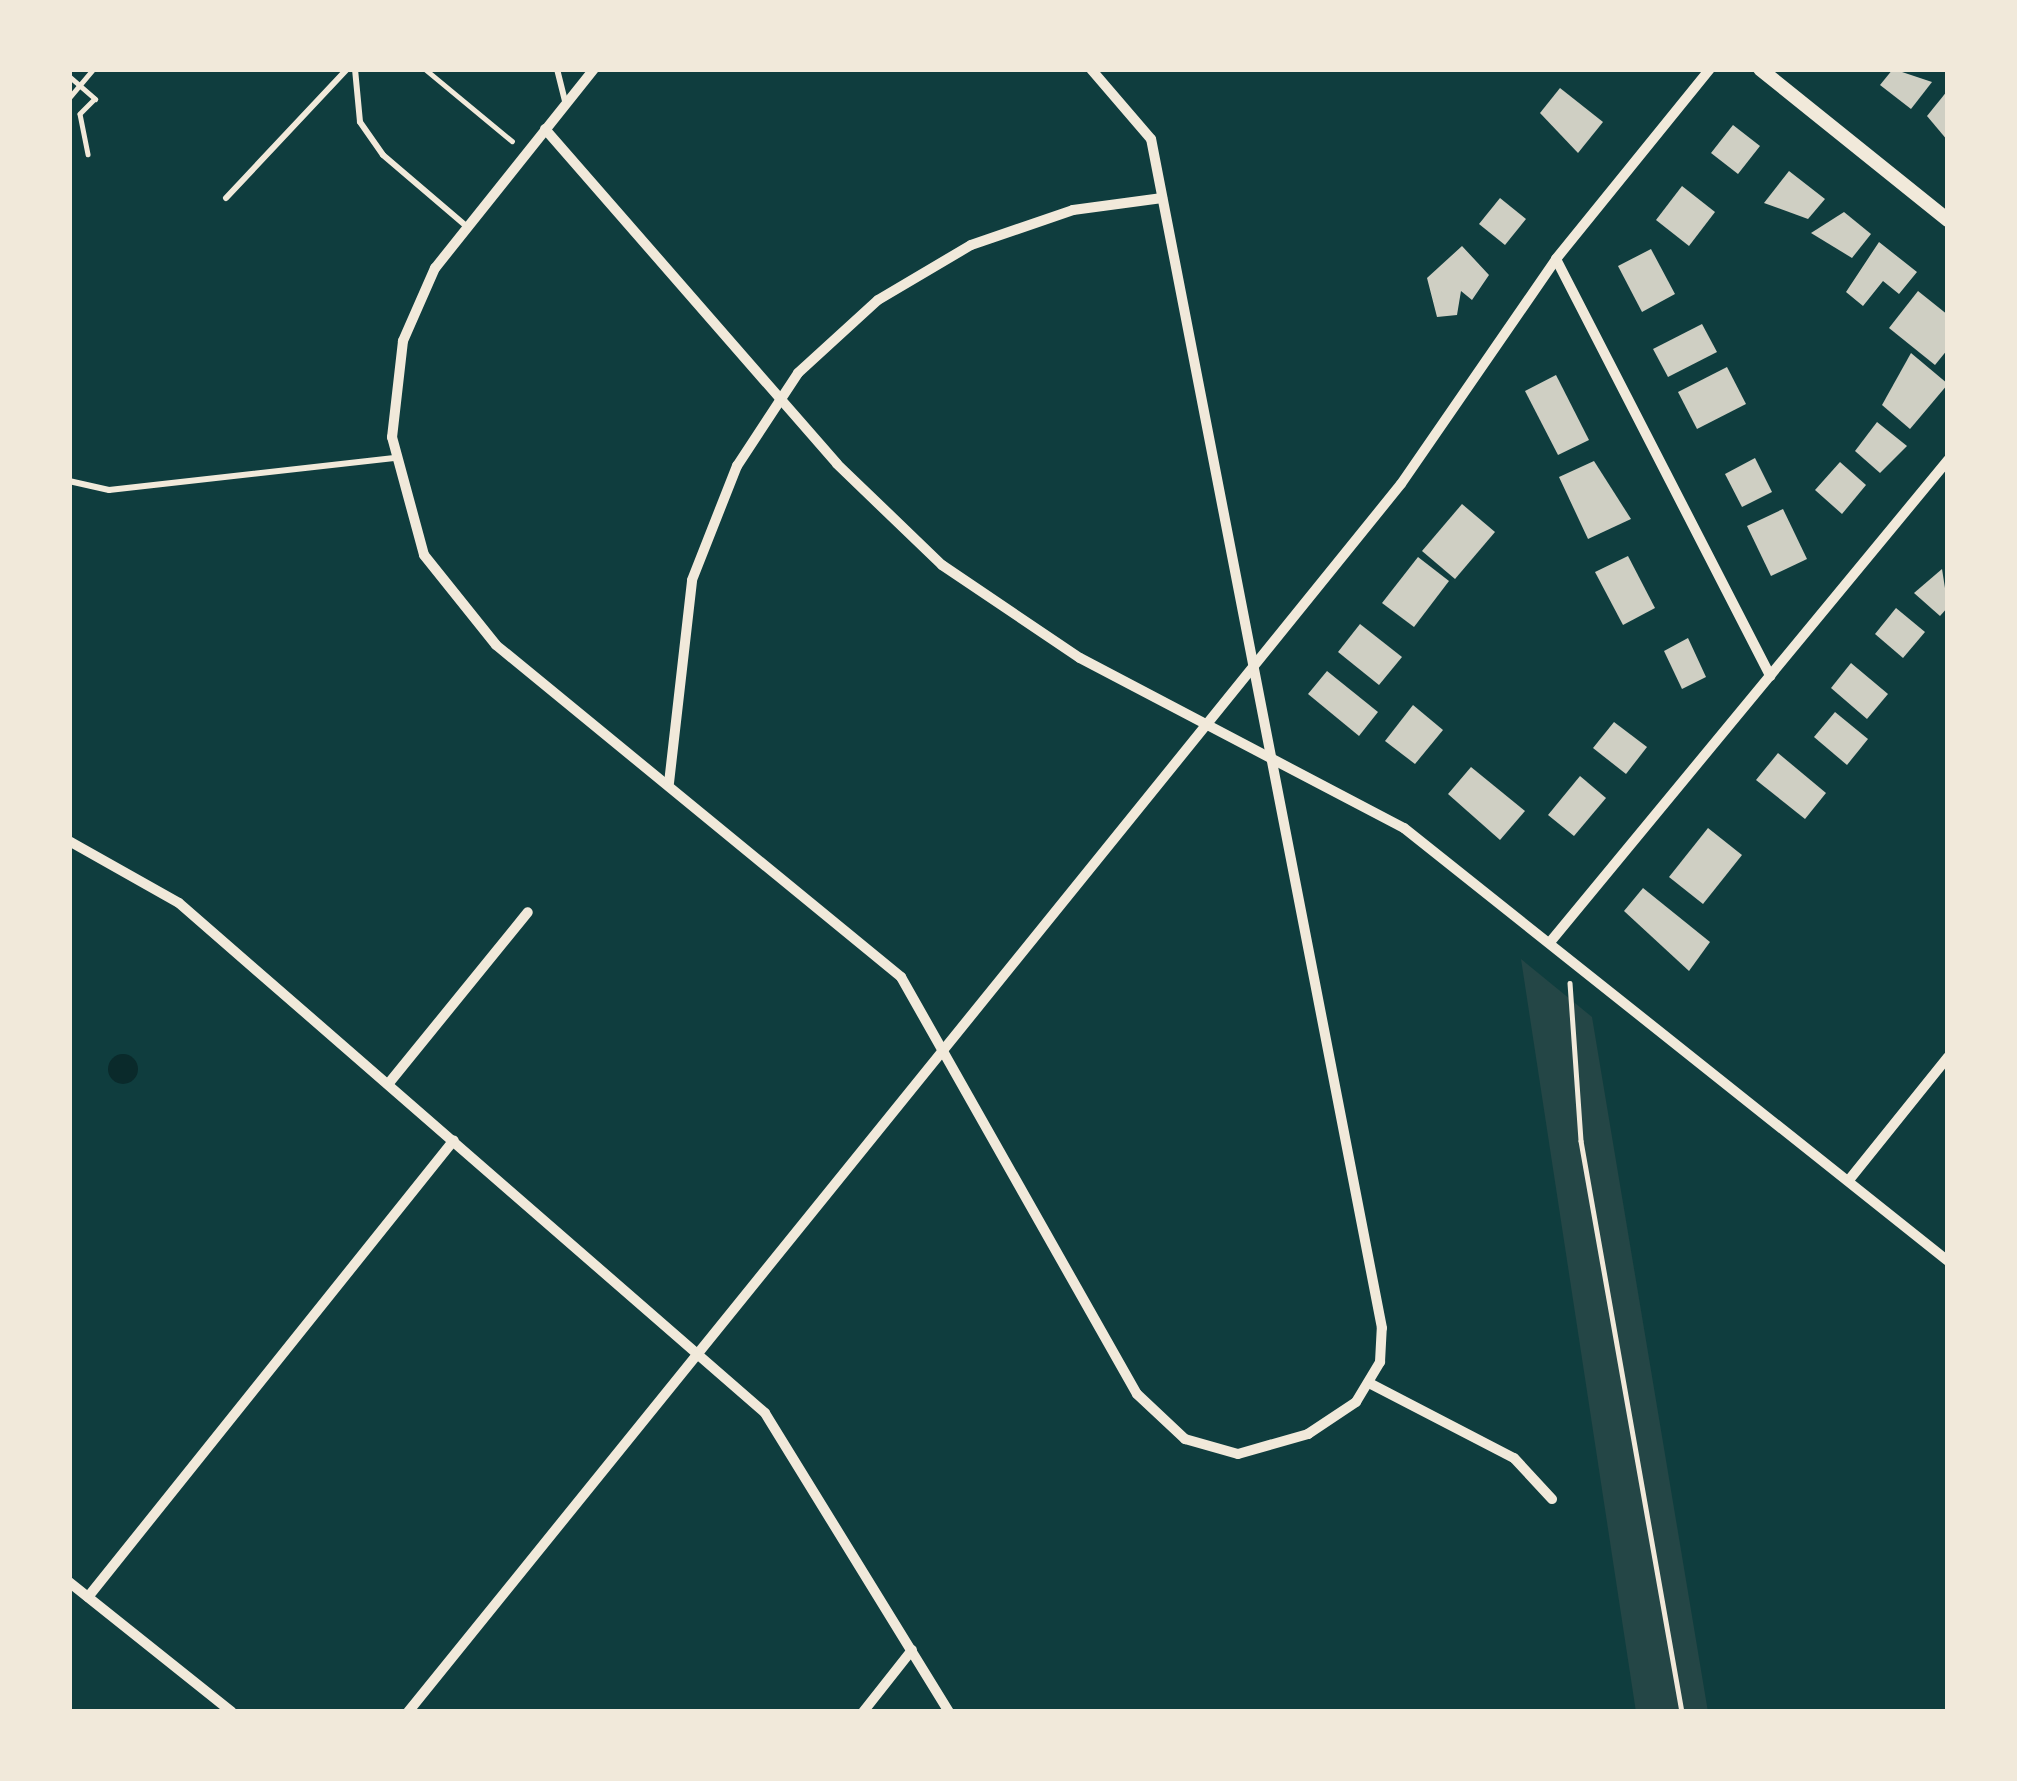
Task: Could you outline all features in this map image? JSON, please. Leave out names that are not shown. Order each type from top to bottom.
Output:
[{"type":"street","points":[[594,69],[466,226],[403,340],[394,458],[424,555],[465,615],[869,943],[943,1048],[1110,1352],[1185,1439],[1215,1454],[1275,1448],[1371,1384],[1382,1328],[1275,751],[1162,198],[1140,116],[1091,69]]},
{"type":"street","points":[[408,1712],[1401,484],[1556,259],[1710,69]]},
{"type":"street","points":[[1760,69],[1948,220]]},
{"type":"street","points":[[545,129],[779,396],[959,577],[1080,658],[1275,751],[1423,841],[1948,1261]]},
{"type":"street","points":[[669,783],[692,580],[779,396],[878,300],[971,245],[1073,210],[1162,198]]},
{"type":"street","points":[[1556,259],[1770,676]]},
{"type":"street","points":[[1550,941],[1948,460]]},
{"type":"street","points":[[69,842],[179,903],[699,1353],[792,1449],[949,1712]]},
{"type":"street","points":[[388,1083],[528,912]]},
{"type":"street","points":[[1849,1180],[1948,1057]]},
{"type":"street","points":[[88,1597],[454,1140]]},
{"type":"street","points":[[1371,1384],[1514,1458],[1552,1499]]},
{"type":"street","points":[[69,1582],[232,1712]]},
{"type":"street","points":[[862,1712],[912,1650]]},
{"type":"lane","points":[[226,198],[351,69]]},
{"type":"lane","points":[[351,69],[360,122],[383,155],[466,226]]},
{"type":"lane","points":[[557,69],[566,103]]},
{"type":"lane","points":[[69,481],[109,490],[394,458]]},
{"type":"path","points":[[69,98],[93,69]]},
{"type":"path","points":[[425,69],[526,152]]},
{"type":"path","points":[[69,76],[95,99],[80,114],[88,154]]},
{"type":"path","points":[[1568,955],[1581,1141],[1682,1712]]},
{"type":"shaded area","points":[[1521,959],[1592,1017],[1708,1712],[1636,1712]]},
{"type":"shaded area","points":[[123,1054],[138,1069],[123,1084],[108,1069]]},
{"type":"building","points":[[1893,69],[1932,82],[1911,109],[1880,85]]},
{"type":"building","points":[[1560,88],[1603,122],[1578,153],[1540,113]]},
{"type":"building","points":[[1948,90],[1948,141],[1927,116]]},
{"type":"building","points":[[1733,125],[1760,146],[1738,174],[1711,153]]},
{"type":"building","points":[[1789,171],[1825,199],[1808,219],[1764,203]]},
{"type":"building","points":[[1682,186],[1715,212],[1689,246],[1656,220]]},
{"type":"building","points":[[1500,198],[1526,219],[1505,245],[1479,224]]},
{"type":"building","points":[[1844,212],[1871,234],[1852,258],[1811,233]]},
{"type":"building","points":[[1879,242],[1917,272],[1899,294],[1883,281],[1863,306],[1846,292]]},
{"type":"building","points":[[1462,246],[1489,275],[1472,300],[1461,291],[1457,315],[1437,317],[1427,278]]},
{"type":"building","points":[[1651,249],[1675,294],[1642,312],[1618,266]]},
{"type":"building","points":[[1918,291],[1948,315],[1948,349],[1935,365],[1889,328]]},
{"type":"building","points":[[1702,324],[1717,352],[1668,377],[1653,349]]},
{"type":"building","points":[[1911,353],[1948,384],[1910,429],[1882,405]]},
{"type":"building","points":[[1727,367],[1746,404],[1697,429],[1678,392]]},
{"type":"building","points":[[1556,375],[1589,440],[1558,455],[1525,391]]},
{"type":"building","points":[[1877,422],[1907,446],[1880,473],[1855,451]]},
{"type":"building","points":[[1755,458],[1772,492],[1742,507],[1725,474]]},
{"type":"building","points":[[1594,461],[1631,519],[1588,539],[1559,477]]},
{"type":"building","points":[[1840,462],[1866,485],[1842,514],[1815,490]]},
{"type":"building","points":[[1462,504],[1495,532],[1455,579],[1422,551]]},
{"type":"building","points":[[1783,509],[1807,559],[1771,576],[1747,526]]},
{"type":"building","points":[[1628,556],[1655,608],[1623,625],[1595,572]]},
{"type":"building","points":[[1418,557],[1449,581],[1414,627],[1382,603]]},
{"type":"building","points":[[1942,569],[1948,607],[1940,616],[1914,593]]},
{"type":"building","points":[[1896,608],[1925,632],[1903,658],[1875,634]]},
{"type":"building","points":[[1360,624],[1402,657],[1379,685],[1338,652]]},
{"type":"building","points":[[1688,638],[1706,677],[1682,689],[1664,651]]},
{"type":"building","points":[[1851,663],[1888,694],[1867,719],[1831,688]]},
{"type":"building","points":[[1327,671],[1378,712],[1359,736],[1308,694]]},
{"type":"building","points":[[1413,705],[1443,730],[1415,764],[1385,741]]},
{"type":"building","points":[[1835,712],[1868,739],[1847,765],[1814,737]]},
{"type":"building","points":[[1614,722],[1647,747],[1626,774],[1593,748]]},
{"type":"building","points":[[1778,753],[1826,793],[1805,819],[1756,780]]},
{"type":"building","points":[[1471,767],[1525,811],[1500,840],[1448,794]]},
{"type":"building","points":[[1580,776],[1606,798],[1574,836],[1548,815]]},
{"type":"building","points":[[1708,828],[1742,855],[1703,904],[1669,877]]},
{"type":"building","points":[[1643,888],[1710,942],[1689,971],[1624,911]]}]
